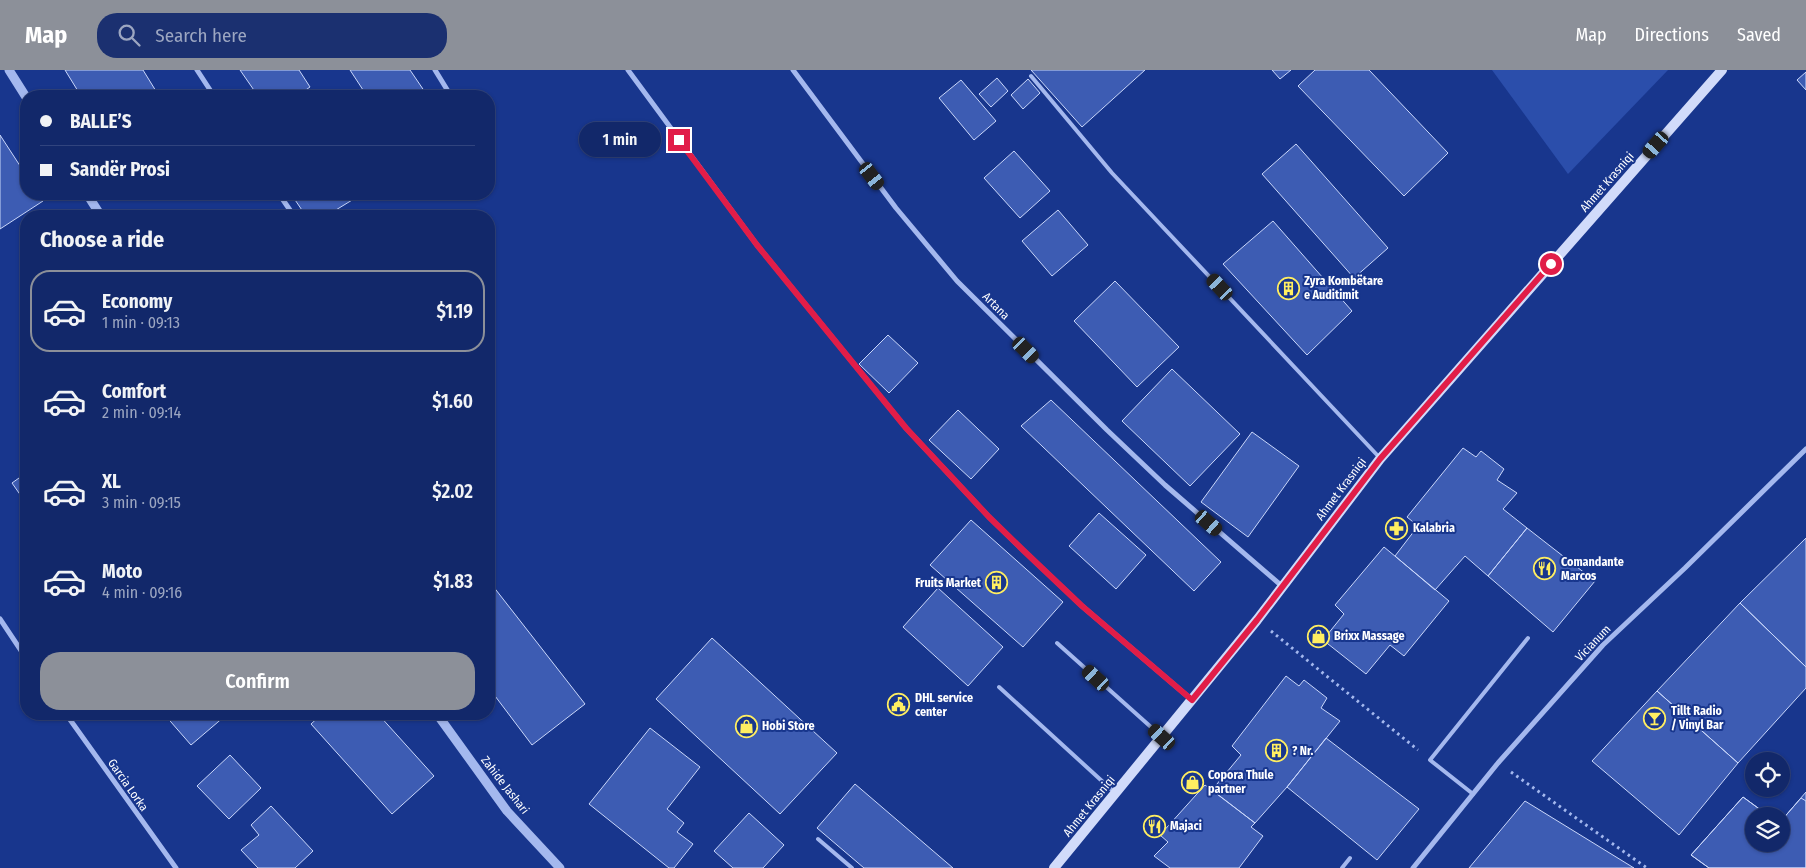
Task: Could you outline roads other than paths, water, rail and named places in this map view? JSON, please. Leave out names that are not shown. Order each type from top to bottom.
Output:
[{"type":"main road","name":"Ahmet Krasniqi","points":[[1054,868],[1257,620],[1380,459],[1722,70]]},
{"type":"street","points":[[9,70],[22,90]]},
{"type":"street","points":[[197,70],[210,90]]},
{"type":"street","points":[[435,70],[447,90]]},
{"type":"street","points":[[628,70],[757,245],[906,428],[989,517],[1082,606],[1192,700]]},
{"type":"street","name":"Artana","points":[[793,70],[896,208],[956,281],[1106,430],[1165,485],[1283,587]]},
{"type":"street","name":"Vicianum","points":[[1413,868],[1498,763],[1603,645],[1685,568],[1806,449]]},
{"type":"street","points":[[0,619],[20,649]]},
{"type":"street","name":"Garcia Lorka","points":[[70,720],[176,868]]},
{"type":"street","name":"Zahide Jashari","points":[[441,720],[507,811],[560,868]]},
{"type":"lane","points":[[1030,76],[1112,173],[1380,459]]},
{"type":"lane","points":[[1473,794],[1430,760],[1528,638]]},
{"type":"lane","points":[[1057,643],[1162,737]]},
{"type":"lane","points":[[999,687],[1116,794]]},
{"type":"lane","points":[[818,839],[852,868]]},
{"type":"lane","points":[[1342,868],[1350,858]]},
{"type":"place","name":"Zyra Kombëtare e Auditimit","points":[[1288,288]]},
{"type":"place","name":"Kalabria","points":[[1397,528]]},
{"type":"place","name":"Comandante Marcos","points":[[1545,569]]},
{"type":"place","name":"Fruits Market","points":[[997,583]]},
{"type":"place","name":"Brixx Massage","points":[[1318,636]]},
{"type":"place","name":"DHL service center","points":[[899,705]]},
{"type":"place","name":"Tillt Radio / Vinyl Bar","points":[[1655,718]]},
{"type":"place","name":"Hobi Store","points":[[746,726]]},
{"type":"place","name":"? Nr.","points":[[1276,751]]},
{"type":"place","name":"Copora Thule partner","points":[[1192,782]]},
{"type":"place","name":"Majaci","points":[[1154,826]]}]
